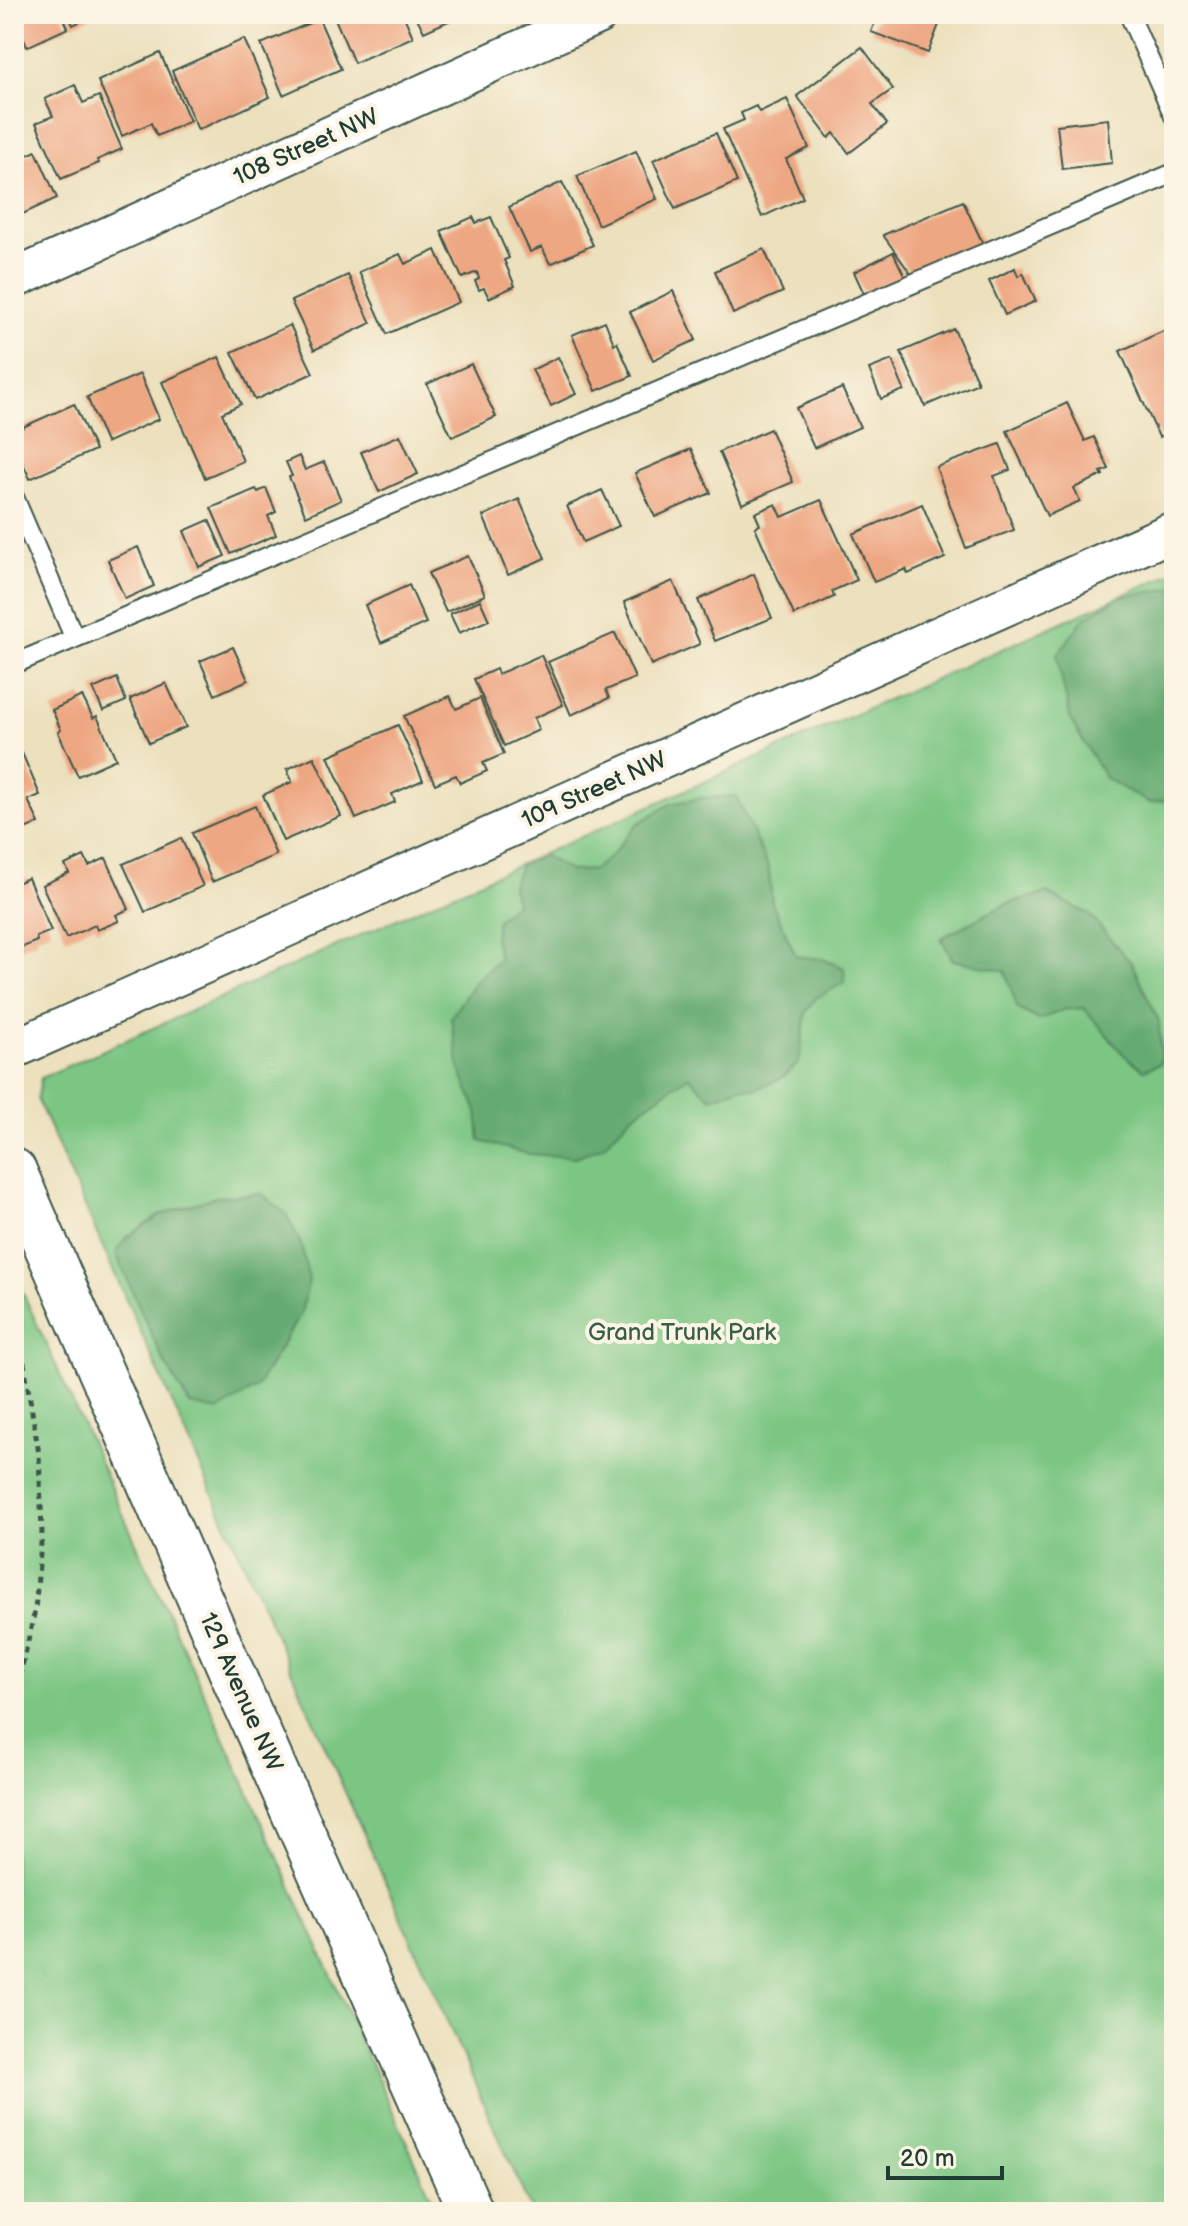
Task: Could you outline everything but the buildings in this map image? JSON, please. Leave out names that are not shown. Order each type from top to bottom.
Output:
[{"type":"street","name":"108 Street NW","points":[[14,279],[599,14]]},
{"type":"street","name":"109 Street NW","points":[[14,1049],[1174,531]]},
{"type":"street","name":"129 Avenue NW","points":[[14,1171],[471,2212]]},
{"type":"lane","points":[[1129,14],[1174,116]]},
{"type":"lane","points":[[14,664],[1174,173]]},
{"type":"lane","points":[[14,497],[74,637]]},
{"type":"path","points":[[14,1303],[39,1454],[42,1532],[35,1610],[14,1703]]},
{"type":"green space","name":"Grand Trunk Park","points":[[1174,572],[1174,2212],[532,2212],[37,1099],[41,1078]]},
{"type":"green space","points":[[1174,588],[1174,799],[1149,803],[1105,778],[1071,721],[1057,656],[1084,618],[1119,597]]},
{"type":"green space","points":[[736,796],[769,869],[772,903],[796,956],[823,959],[844,968],[845,982],[815,999],[806,1012],[799,1063],[781,1079],[755,1089],[741,1087],[711,1098],[688,1076],[631,1117],[603,1146],[576,1157],[528,1154],[480,1141],[477,1111],[460,1070],[451,1017],[474,983],[499,959],[494,939],[497,919],[516,903],[512,886],[520,865],[543,855],[570,871],[593,870],[610,857],[637,824],[670,804]]},
{"type":"green space","points":[[1047,893],[1089,914],[1132,964],[1159,1021],[1161,1063],[1144,1070],[1123,1054],[1084,1008],[1063,1010],[1039,1020],[1018,1009],[1005,971],[953,960],[941,938],[1006,904]]},
{"type":"green space","points":[[262,1194],[286,1214],[301,1244],[309,1280],[301,1313],[256,1388],[218,1411],[190,1405],[164,1362],[116,1254],[126,1238],[160,1215],[215,1197]]},
{"type":"green space","points":[[14,1273],[438,2212],[14,2212]]}]
